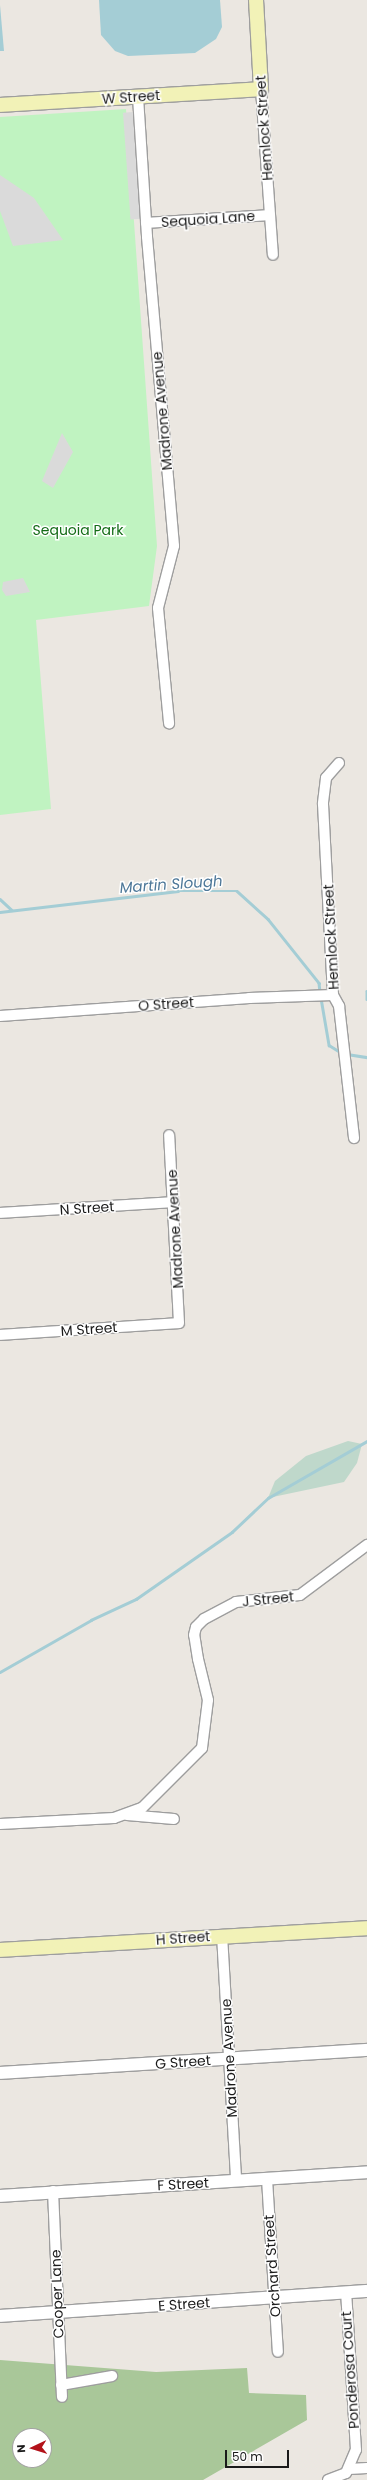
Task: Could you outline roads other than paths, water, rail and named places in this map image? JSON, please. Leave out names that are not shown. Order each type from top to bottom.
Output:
[{"type":"main road","name":"Hemlock Street","points":[[256,0],[261,89]]},
{"type":"main road","name":"W Street","points":[[0,106],[261,89]]},
{"type":"main road","name":"H Street","points":[[0,1950],[222,1935],[367,1928]]},
{"type":"street","name":"Hemlock Street","points":[[261,89],[273,255]]},
{"type":"street","name":"Madrone Avenue","points":[[138,97],[146,223],[174,546],[158,608],[169,723]]},
{"type":"street","name":"Sequoia Lane","points":[[146,223],[270,215]]},
{"type":"street","name":"Hemlock Street","points":[[339,763],[326,778],[323,804],[333,994],[339,1006],[354,1138]]},
{"type":"street","name":"O Street","points":[[0,1016],[249,998],[333,994]]},
{"type":"street","name":"Madrone Avenue","points":[[170,1135],[179,1324]]},
{"type":"street","name":"N Street","points":[[0,1214],[174,1202]]},
{"type":"street","name":"M Street","points":[[0,1334],[179,1324]]},
{"type":"street","name":"J Street","points":[[127,1815],[142,1808],[202,1748],[208,1700],[194,1635],[196,1627],[204,1619],[236,1602],[300,1595],[367,1545]]},
{"type":"street","points":[[0,1824],[114,1818],[127,1815],[174,1820]]},
{"type":"street","name":"Madrone Avenue","points":[[222,1935],[236,2181]]},
{"type":"street","name":"G Street","points":[[0,2073],[367,2050]]},
{"type":"street","name":"F Street","points":[[0,2196],[53,2191],[367,2172]]},
{"type":"street","name":"Orchard Street","points":[[267,2179],[278,2352]]},
{"type":"street","name":"Cooper Lane","points":[[53,2191],[57,2312],[62,2398]]},
{"type":"street","name":"E Street","points":[[0,2316],[367,2291]]},
{"type":"street","name":"Ponderosa Court","points":[[346,2293],[356,2450],[349,2469]]},
{"type":"street","points":[[61,2385],[112,2376]]},
{"type":"street","points":[[328,2480],[342,2476],[349,2469],[367,2468]]},
{"type":"water","points":[[99,0],[220,0],[222,27],[216,39],[195,53],[128,56],[115,51],[101,35]]},
{"type":"water","points":[[0,5],[4,51],[0,51]]},
{"type":"waterway","name":"Martin Slough","points":[[0,912],[178,891],[237,891],[268,919],[319,983],[320,993]]},
{"type":"waterway","points":[[0,899],[12,910]]},
{"type":"waterway","points":[[367,991],[367,999]]},
{"type":"waterway","name":"Martin Slough","points":[[321,998],[329,1045],[342,1053]]},
{"type":"waterway","name":"Martin Slough","points":[[347,1054],[367,1057]]},
{"type":"waterway","points":[[0,1672],[91,1620],[136,1599],[232,1532],[268,1498],[367,1441]]},
{"type":"park label","name":"Sequoia Park","points":[[78,530]]}]
